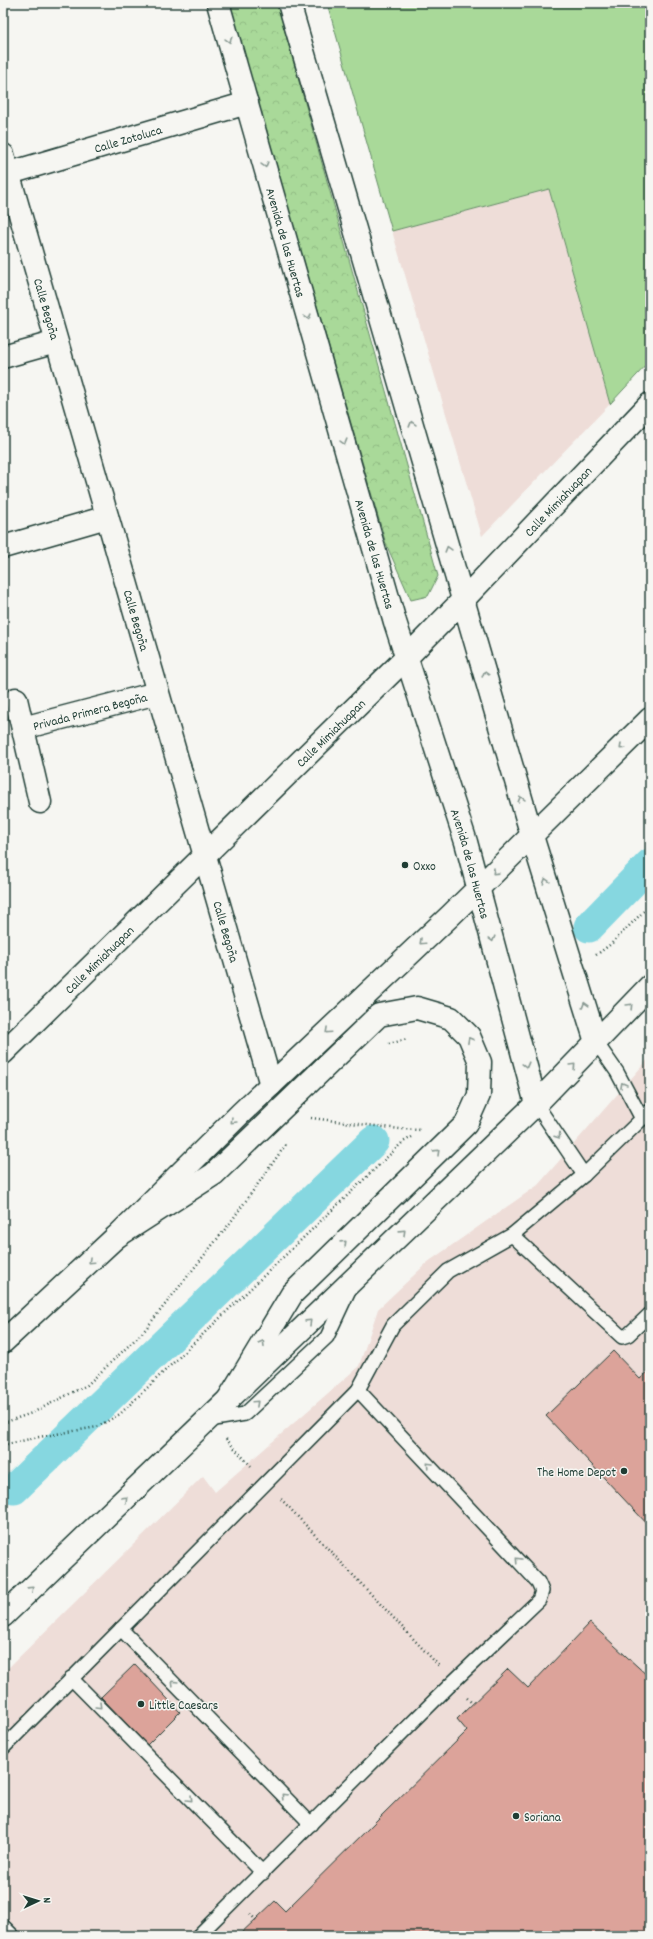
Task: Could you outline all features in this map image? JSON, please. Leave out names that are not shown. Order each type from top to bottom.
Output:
[{"type":"street","name":"Avenida de las Huertas","points":[[218,3],[406,658],[466,842],[536,1104]]},
{"type":"street","points":[[289,3],[532,836],[596,1042]]},
{"type":"street","name":"Calle Zotoluca","points":[[5,168],[247,102]]},
{"type":"street","name":"Calle Begoña","points":[[5,168],[271,1085]]},
{"type":"street","points":[[3,357],[56,342]]},
{"type":"street","name":"Calle Mimiahuapan","points":[[3,1053],[406,658],[650,404]]},
{"type":"street","points":[[3,547],[107,517]]},
{"type":"street","name":"Privada Primera Begoña","points":[[23,728],[157,694]]},
{"type":"street","points":[[16,699],[40,802]]},
{"type":"street","points":[[3,1342],[116,1237],[271,1085],[479,888],[650,719]]},
{"type":"street","points":[[3,1616],[536,1104],[650,986]]},
{"type":"street","points":[[116,1237],[214,1174],[379,1015],[417,1008],[451,1018],[469,1036],[480,1062],[479,1095],[466,1124],[292,1294],[228,1400]]},
{"type":"lane","points":[[3,1748],[358,1390],[393,1325],[448,1271],[512,1235],[584,1176],[646,1115],[596,1042]]},
{"type":"lane","points":[[536,1104],[584,1176]]},
{"type":"lane","points":[[512,1235],[622,1337],[628,1335],[650,1314]]},
{"type":"lane","points":[[208,1420],[245,1414],[327,1337],[354,1279]]},
{"type":"lane","points":[[198,1936],[454,1682],[539,1600],[542,1591],[538,1582],[358,1390]]},
{"type":"lane","points":[[121,1629],[311,1824]]},
{"type":"lane","points":[[71,1678],[263,1872]]},
{"type":"lane","points":[[3,1926],[13,1936]]},
{"type":"path","points":[[574,970],[611,944],[650,905]]},
{"type":"path","points":[[384,1048],[390,1043],[411,1038]]},
{"type":"path","points":[[314,1113],[308,1118],[400,1129],[428,1130],[421,1133]]},
{"type":"path","points":[[3,1445],[97,1427],[120,1414],[402,1142],[415,1136]]},
{"type":"path","points":[[3,1423],[32,1413],[87,1386],[144,1331],[230,1223],[291,1138]]},
{"type":"path","points":[[208,1420],[472,1703]]},
{"type":"shaded area","points":[[549,189],[610,404],[482,536],[392,231]]},
{"type":"shaded area","points":[[650,1057],[650,1936],[3,1936],[3,1673],[203,1476],[215,1492],[359,1366],[378,1309],[428,1262],[538,1185]]},
{"type":"green space","points":[[229,3],[277,3],[438,576],[428,596],[411,600],[386,544]]},
{"type":"green space","points":[[327,3],[645,3],[650,21],[650,361],[610,404],[549,189],[392,231]]},
{"type":"building","name":"The Home Depot","points":[[613,1351],[640,1379],[650,1370],[650,1527],[546,1416]]},
{"type":"building","name":"Soriana","points":[[590,1623],[650,1678],[650,1936],[238,1936],[275,1901],[285,1911],[467,1731],[457,1719],[508,1669],[528,1688]]},
{"type":"building","name":"Little Caesars","points":[[135,1664],[180,1712],[147,1745],[101,1697]]},
{"type":"waterway","points":[[589,927],[650,864]]},
{"type":"waterway","points":[[14,1489],[374,1141]]},
{"type":"place","name":"Oxxo","points":[[405,865]]},
{"type":"place","name":"The Home Depot","points":[[624,1471]]},
{"type":"place","name":"Little Caesars","points":[[141,1704]]},
{"type":"place","name":"Soriana","points":[[516,1816]]}]
